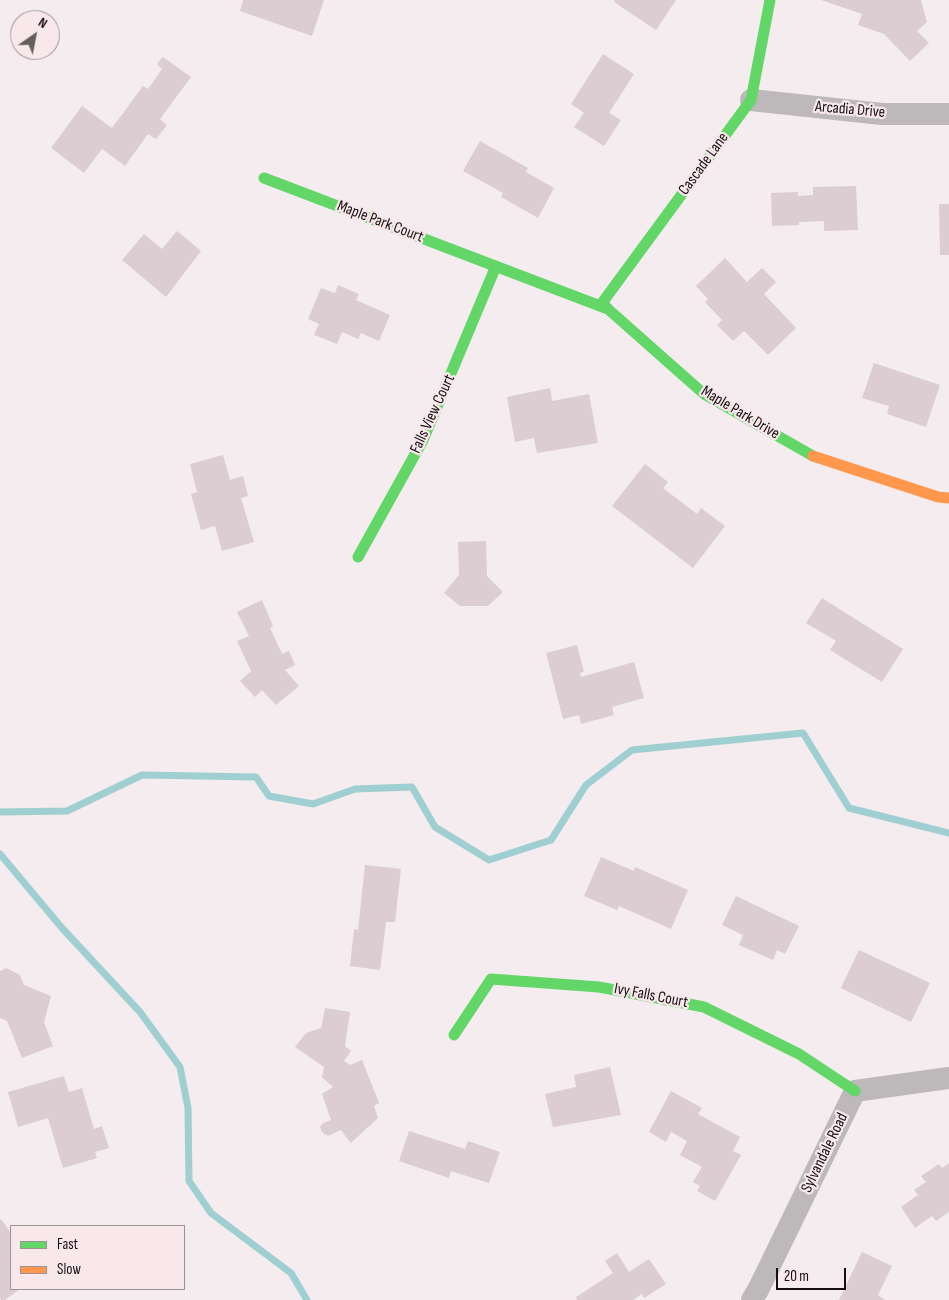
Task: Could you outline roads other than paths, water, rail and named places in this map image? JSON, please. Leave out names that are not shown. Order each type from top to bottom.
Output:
[{"type":"street","name":"Cascade Lane","points":[[608,309],[602,303],[751,100],[770,0]]},
{"type":"street","name":"Arcadia Drive","points":[[751,100],[882,114],[949,114]]},
{"type":"street","name":"Maple Park Court","points":[[264,178],[496,266]]},
{"type":"street","name":"Maple Park Drive","points":[[496,266],[608,309],[704,394],[816,458],[938,497],[949,498]]},
{"type":"street","name":"Falls View Court","points":[[358,557],[423,440],[496,266]]},
{"type":"street","name":"Ivy Falls Court","points":[[454,1035],[491,979],[599,986],[704,1006],[799,1054],[855,1091]]},
{"type":"street","points":[[855,1091],[949,1078]]},
{"type":"street","name":"Sylvandale Road","points":[[752,1300],[855,1091]]},
{"type":"waterway","points":[[0,812],[67,811],[142,775],[256,777],[269,796],[313,804],[355,789],[412,787],[435,827],[489,860],[551,840],[586,785],[632,750],[803,733],[849,808],[949,833]]},
{"type":"waterway","points":[[0,854],[62,928],[140,1012],[180,1067],[188,1108],[189,1181],[211,1213],[291,1273],[307,1300]]}]
